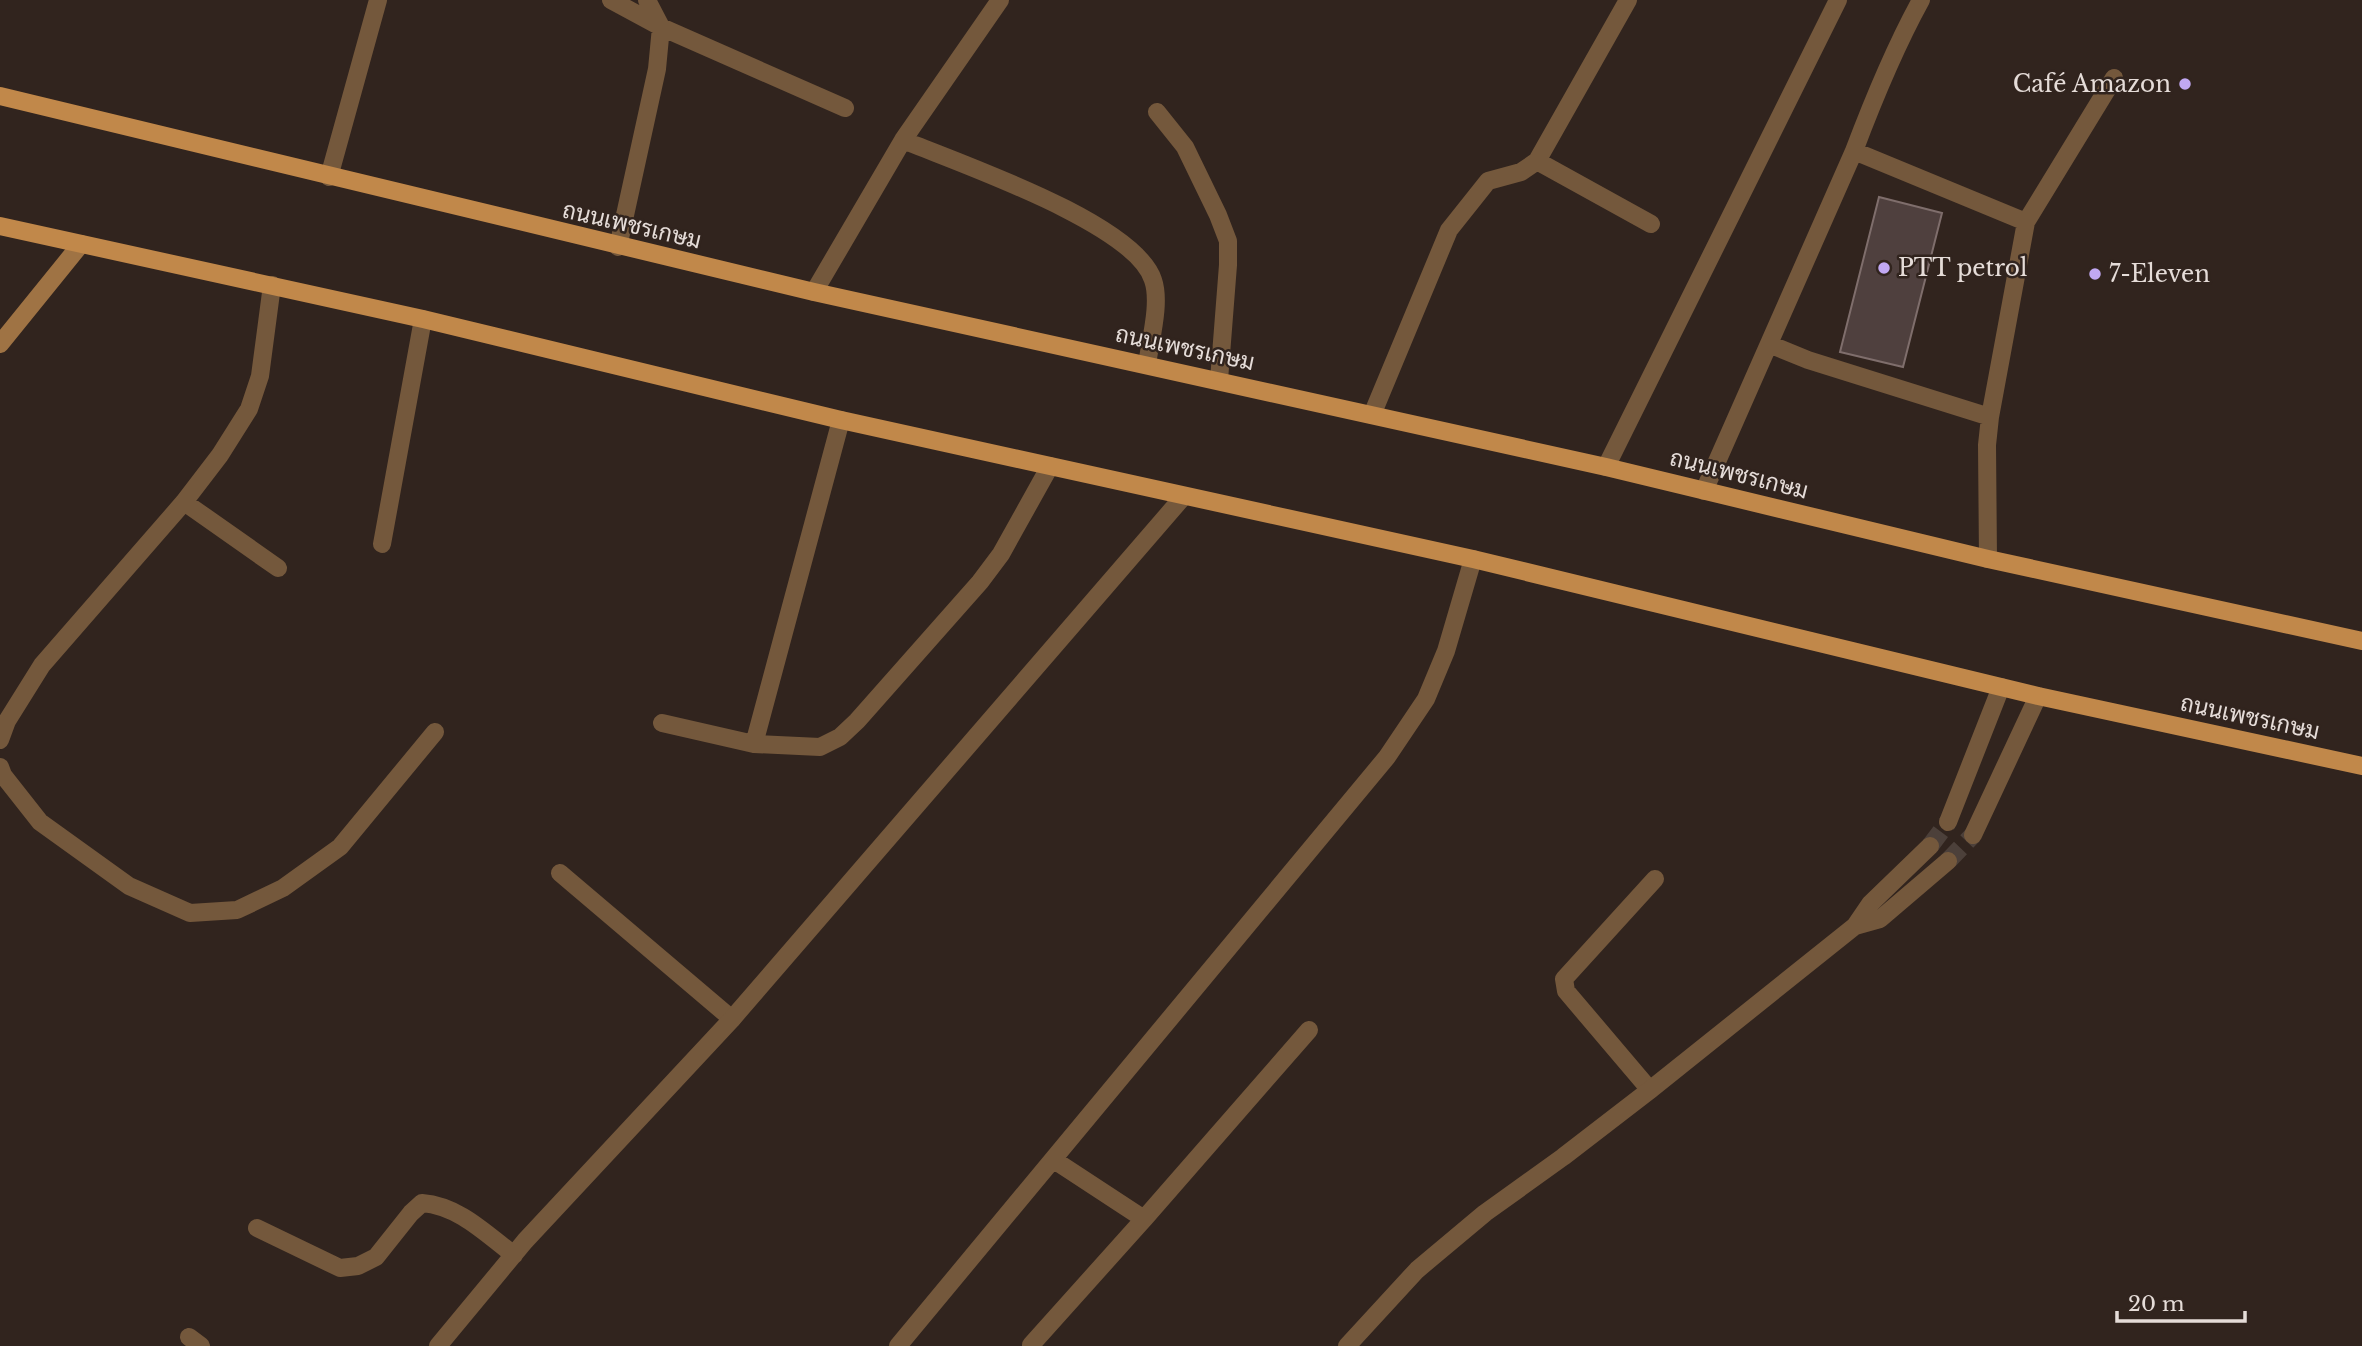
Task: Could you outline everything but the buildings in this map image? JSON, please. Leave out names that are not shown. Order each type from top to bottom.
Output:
[{"type":"main road","name":"ถนนเพชรเกษม","points":[[0,96],[618,247],[1606,467],[1988,559],[2362,641]]},
{"type":"main road","name":"ถนนเพชรเกษม","points":[[0,226],[423,319],[841,421],[1473,559],[2038,696],[2362,766]]},
{"type":"street","points":[[329,177],[378,0]]},
{"type":"street","points":[[611,0],[661,27],[845,108]]},
{"type":"street","points":[[618,247],[657,69],[661,27],[647,0]]},
{"type":"street","points":[[814,292],[903,140],[1000,0]]},
{"type":"street","points":[[1372,415],[1449,230],[1488,181],[1521,172],[1537,161],[1628,0]]},
{"type":"street","points":[[1606,467],[1838,0]]},
{"type":"street","points":[[1704,491],[1854,151],[1885,70],[1921,0]]},
{"type":"street","points":[[1988,559],[1987,445],[1990,417],[2026,222],[2114,78]]},
{"type":"street","points":[[1157,112],[1185,147],[1219,215],[1228,241],[1219,380]]},
{"type":"street","points":[[903,140],[1040,196],[1130,248],[1152,277],[1156,295],[1147,365]]},
{"type":"street","points":[[1854,151],[2026,222]]},
{"type":"street","points":[[1537,161],[1651,224]]},
{"type":"street","points":[[0,344],[81,244]]},
{"type":"street","points":[[0,740],[7,721],[42,665],[184,502],[220,455],[249,409],[260,376],[272,285]]},
{"type":"street","points":[[382,544],[423,319]]},
{"type":"street","points":[[1769,344],[1818,363],[1990,417]]},
{"type":"street","points":[[754,744],[841,421]]},
{"type":"street","points":[[662,723],[754,744],[820,747],[839,737],[857,721],[980,582],[1001,554],[1050,466]]},
{"type":"street","points":[[438,1346],[514,1255],[732,1019],[1183,497]]},
{"type":"street","points":[[184,502],[278,568]]},
{"type":"street","points":[[898,1346],[1387,757],[1426,699],[1446,651],[1473,559]]},
{"type":"street","points":[[1948,822],[2001,687]]},
{"type":"street","points":[[1973,835],[2038,696]]},
{"type":"street","points":[[0,767],[3,775],[40,822],[129,886],[190,913],[237,910],[283,888],[340,847],[435,732]]},
{"type":"street","points":[[1347,1346],[1417,1270],[1485,1213],[1650,1090],[1854,926],[1870,904],[1930,846]]},
{"type":"street","points":[[1854,926],[1880,919],[1948,862]]},
{"type":"street","points":[[560,873],[732,1019]]},
{"type":"street","points":[[1650,1090],[1566,991],[1564,979],[1655,879]]},
{"type":"street","points":[[1031,1345],[1309,1030]]},
{"type":"street","points":[[1054,1160],[1144,1219]]},
{"type":"street","points":[[257,1228],[340,1268],[358,1266],[376,1257],[422,1203],[436,1204],[461,1214],[514,1255]]},
{"type":"tunnel","points":[[1930,846],[1948,822]]},
{"type":"tunnel","points":[[1948,861],[1973,835]]},
{"type":"place","name":"Café Amazon","points":[[2185,84]]},
{"type":"place","name":"PTT petrol","points":[[1884,268]]},
{"type":"place","name":"7-Eleven","points":[[2095,274]]}]
